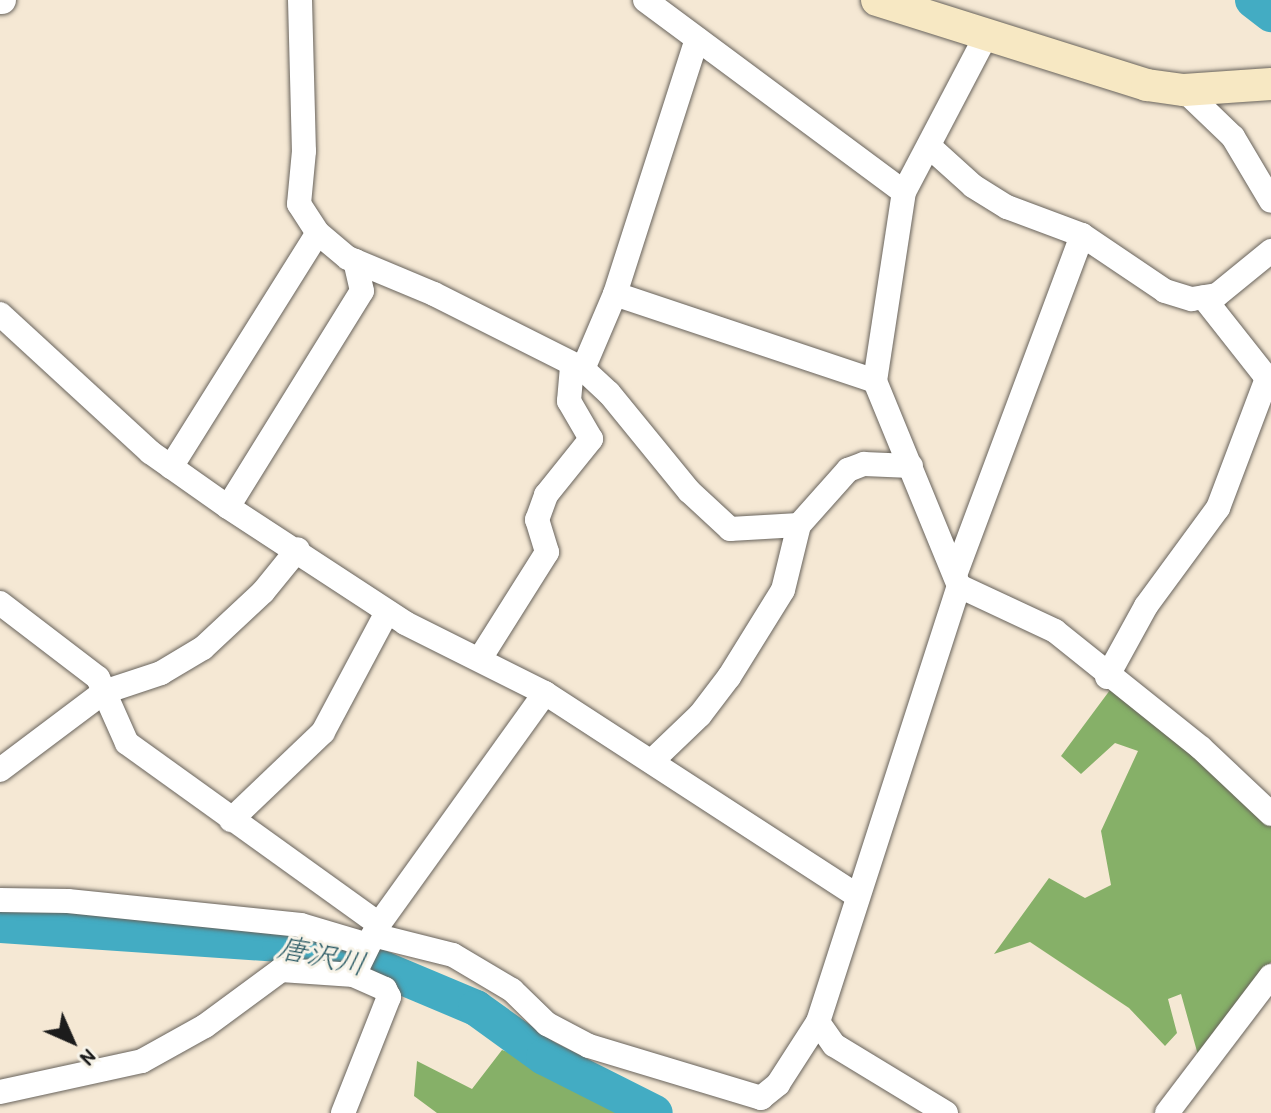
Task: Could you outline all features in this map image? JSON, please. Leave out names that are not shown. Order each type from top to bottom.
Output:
[{"type":"main road","points":[[877,0],[1104,75],[1184,90],[1271,84]]},
{"type":"street","points":[[300,0],[304,151],[299,204],[318,233],[355,261],[434,294],[578,367],[609,393],[689,491],[730,529],[799,525]]},
{"type":"street","points":[[645,0],[904,192]]},
{"type":"street","points":[[986,36],[931,148],[904,192],[875,381],[957,580],[1042,623],[1201,748],[1271,814]]},
{"type":"street","points":[[481,657],[547,552],[537,520],[546,495],[591,439],[569,401],[578,367],[615,294],[697,39]]},
{"type":"street","points":[[1184,90],[1233,137],[1271,201]]},
{"type":"street","points":[[931,148],[973,186],[1007,207],[1082,235],[1165,291],[1203,297],[1217,295],[1271,251]]},
{"type":"street","points":[[171,467],[318,233]]},
{"type":"street","points":[[0,900],[68,901],[301,925],[453,955],[512,990],[547,1024],[589,1046],[758,1105],[818,1022],[957,580],[1082,235]]},
{"type":"street","points":[[228,507],[362,291],[355,261]]},
{"type":"street","points":[[615,294],[875,381]]},
{"type":"street","points":[[1107,677],[1146,606],[1218,508],[1267,378],[1203,297]]},
{"type":"street","points":[[0,314],[79,391],[171,467],[228,507],[298,549],[387,612],[481,657],[545,693],[653,760],[857,896]]},
{"type":"street","points":[[653,760],[700,715],[744,653],[783,590],[799,525],[848,470],[864,464],[911,466]]},
{"type":"street","points":[[0,770],[104,692],[161,673],[203,648],[263,592],[298,549]]},
{"type":"street","points":[[0,603],[98,678],[127,743],[231,820],[372,938]]},
{"type":"street","points":[[231,820],[323,732],[387,612]]},
{"type":"street","points":[[354,975],[372,938],[545,693]]},
{"type":"street","points":[[0,1092],[142,1061],[205,1026],[281,970],[354,975],[385,989],[389,997],[343,1113]]},
{"type":"street","points":[[1167,1113],[1271,976]]},
{"type":"street","points":[[818,1022],[834,1045],[946,1113]]},
{"type":"green space","points":[[1110,690],[1271,818],[1271,962],[1198,1055],[1181,994],[1168,999],[1177,1033],[1165,1046],[1129,1008],[1030,942],[994,954],[1049,878],[1085,898],[1111,885],[1101,831],[1138,751],[1115,743],[1081,774],[1061,756]]},
{"type":"green space","points":[[502,1050],[608,1085],[661,1113],[437,1113],[414,1096],[417,1061],[472,1089]]},
{"type":"waterway","points":[[1253,0],[1271,14]]},
{"type":"waterway","name":"唐沢川","points":[[0,925],[280,944],[350,955],[476,1008],[544,1057],[655,1113]]}]
